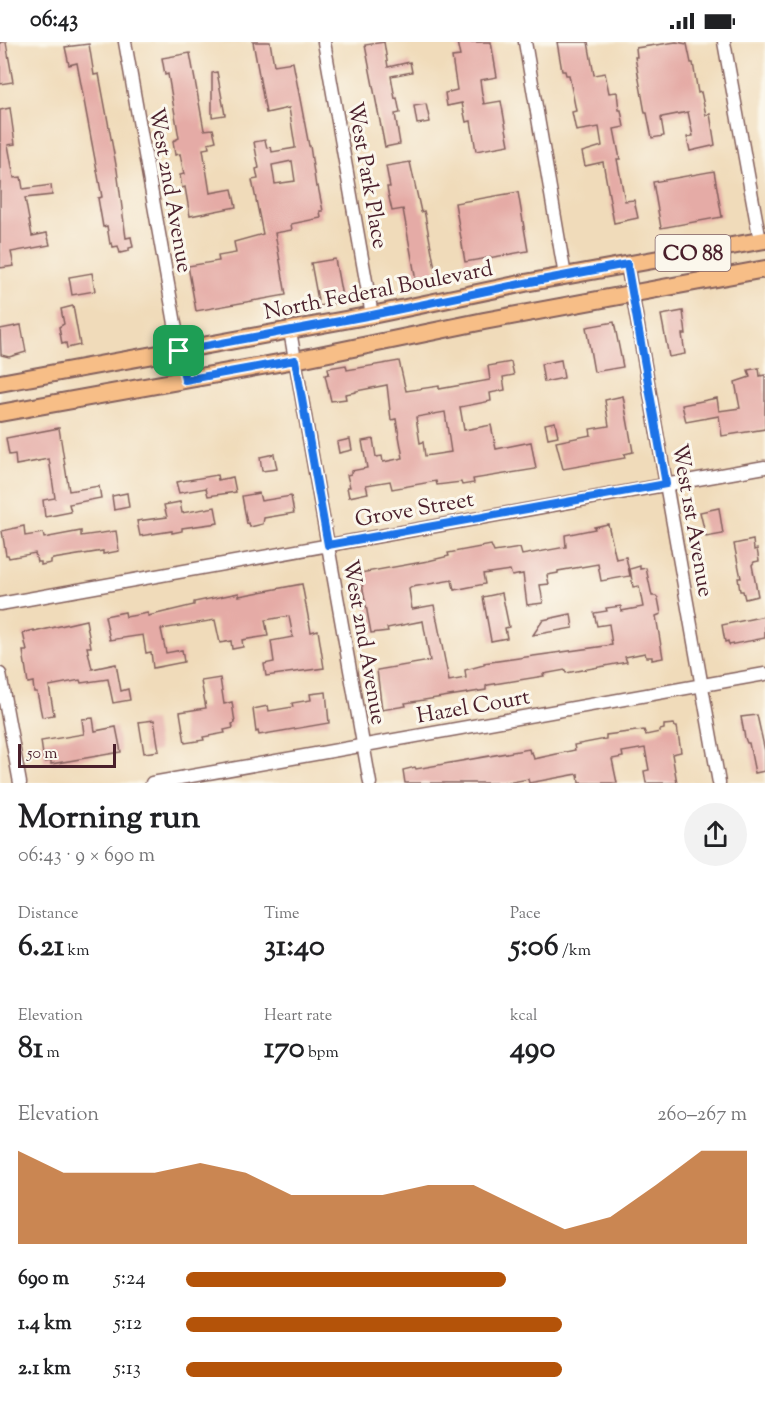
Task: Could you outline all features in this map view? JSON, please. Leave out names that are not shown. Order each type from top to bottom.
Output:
[{"type":"main road","name":"North Federal Boulevard","points":[[0,383],[290,331],[627,264],[763,241]]},
{"type":"main road","name":"CO 88","points":[[0,413],[295,360],[632,292],[765,269]]},
{"type":"street","name":"West 2nd Avenue","points":[[125,42],[185,380]]},
{"type":"street","name":"West Park Place","points":[[324,42],[372,315]]},
{"type":"street","points":[[525,42],[565,276]]},
{"type":"street","points":[[724,42],[763,241]]},
{"type":"street","name":"West 1st Avenue","points":[[627,264],[719,783]]},
{"type":"street","name":"West 2nd Avenue","points":[[290,331],[370,783]]},
{"type":"street","name":"Grove Street","points":[[0,604],[765,467]]},
{"type":"street","points":[[0,674],[20,783]]},
{"type":"street","name":"Hazel Court","points":[[152,783],[765,674]]},
{"type":"building","points":[[0,42],[6,42],[13,82],[0,84]]},
{"type":"building","points":[[253,42],[270,42],[274,65],[293,62],[316,187],[318,186],[323,211],[320,211],[321,218],[291,224],[292,230],[275,233],[286,295],[196,311],[188,266],[219,261],[218,256],[236,253],[234,242],[263,234],[252,180],[258,179],[256,169],[259,168],[254,142],[265,140],[267,148],[271,147],[272,152],[295,148],[289,108],[266,113]],"holes":[[[292,161],[295,181],[275,184],[272,165]]]},
{"type":"building","points":[[384,42],[388,67],[410,62],[412,72],[391,76],[400,113],[395,114],[400,144],[385,147],[365,45]]},
{"type":"building","points":[[457,42],[491,42],[497,77],[480,80],[482,94],[484,104],[501,101],[509,145],[476,151],[471,121],[466,122],[462,103],[447,106],[445,93],[457,90],[452,57],[460,56]]},
{"type":"building","points":[[557,42],[588,42],[594,75],[605,73],[609,93],[617,92],[624,127],[614,129],[620,159],[617,159],[625,201],[634,200],[638,218],[614,223],[603,162],[585,166],[582,152],[602,146],[599,127],[576,131],[572,112],[576,111],[569,75],[562,71]]},
{"type":"building","points":[[676,42],[687,44],[698,93],[701,92],[706,115],[710,114],[715,145],[690,151],[687,137],[693,136],[688,112],[662,117],[664,136],[652,138],[635,57],[637,57],[636,48]]},
{"type":"building","points":[[89,44],[94,75],[99,74],[117,170],[126,238],[131,237],[133,247],[129,248],[129,251],[120,253],[118,246],[113,247],[112,243],[110,244],[107,226],[103,227],[98,198],[102,197],[77,63],[69,65],[65,47]]},
{"type":"building","points":[[190,53],[204,130],[213,129],[216,141],[208,143],[209,148],[203,149],[210,193],[232,189],[236,207],[190,216],[185,187],[182,188],[180,175],[184,174],[180,154],[175,155],[173,141],[179,138],[168,74],[165,75],[162,58]]},
{"type":"building","points":[[217,72],[225,115],[212,117],[212,73]]},
{"type":"building","points":[[426,104],[430,122],[417,124],[414,106]]},
{"type":"building","points":[[10,108],[15,144],[8,145],[14,178],[21,177],[23,189],[51,185],[52,195],[25,198],[32,236],[47,233],[50,245],[11,252],[14,266],[0,268],[0,110]]},
{"type":"building","points":[[410,162],[421,212],[424,211],[425,215],[436,274],[435,277],[416,281],[403,209],[392,211],[387,187],[390,187],[386,166]]},
{"type":"building","points":[[714,171],[722,217],[661,228],[653,182]]},
{"type":"building","points":[[518,192],[528,251],[465,262],[455,203]]},
{"type":"building","points":[[335,259],[343,302],[319,306],[311,263]]},
{"type":"building","points":[[92,273],[95,291],[72,295],[69,277]]},
{"type":"building","points":[[73,306],[80,345],[67,348],[66,343],[62,344],[59,327],[64,324],[61,309]]},
{"type":"building","points":[[683,311],[686,334],[682,334],[685,354],[669,357],[661,315]]},
{"type":"building","points":[[614,322],[623,367],[594,372],[586,327]]},
{"type":"building","points":[[21,325],[26,352],[9,357],[1,355],[0,329]]},
{"type":"building","points":[[561,360],[564,378],[544,382],[541,364]]},
{"type":"building","points":[[399,361],[406,391],[439,386],[439,389],[490,380],[488,366],[511,362],[514,375],[503,377],[505,390],[490,393],[491,401],[460,407],[464,430],[491,425],[496,449],[531,442],[536,469],[473,479],[474,483],[462,485],[461,482],[437,485],[436,481],[392,489],[390,481],[366,485],[368,493],[349,497],[347,487],[350,487],[347,475],[351,474],[351,471],[367,468],[362,441],[373,439],[376,457],[382,456],[383,462],[403,458],[396,419],[391,420],[387,385],[345,394],[346,399],[331,401],[325,375],[329,374],[328,368],[346,365],[347,370]],"holes":[[[445,412],[451,452],[425,456],[423,442],[420,443],[416,417]]]},
{"type":"building","points":[[759,368],[760,376],[765,375],[765,429],[722,436],[719,416],[686,422],[682,405],[717,398],[719,411],[740,408],[735,382],[750,377],[748,370]]},
{"type":"building","points":[[623,396],[633,452],[624,454],[625,458],[563,469],[556,442],[591,435],[590,429],[609,426],[605,400]]},
{"type":"building","points":[[555,422],[558,436],[548,438],[545,424]]},
{"type":"building","points":[[59,428],[69,491],[99,486],[101,498],[69,504],[71,512],[45,517],[43,500],[55,498],[49,459],[16,465],[15,454],[9,455],[6,438]]},
{"type":"building","points":[[350,439],[352,450],[339,453],[337,442]]},
{"type":"building","points":[[274,454],[277,469],[262,471],[260,457]]},
{"type":"building","points":[[217,475],[218,480],[233,477],[236,492],[208,496],[206,488],[179,493],[176,482]]},
{"type":"building","points":[[127,493],[129,507],[114,510],[112,496]]},
{"type":"building","points":[[259,493],[261,501],[291,496],[294,513],[264,518],[263,524],[250,527],[249,523],[247,524],[242,496]]},
{"type":"building","points":[[180,502],[182,513],[215,507],[218,523],[182,528],[182,531],[172,533],[172,531],[140,536],[137,521],[167,517],[164,505]]},
{"type":"building","points":[[719,508],[723,534],[706,537],[700,512]]},
{"type":"building","points":[[608,524],[616,559],[626,557],[630,576],[601,581],[598,564],[558,571],[558,573],[547,575],[549,584],[540,585],[543,603],[527,605],[523,574],[512,576],[510,570],[483,574],[485,584],[454,590],[452,580],[412,587],[409,589],[412,609],[434,605],[449,681],[466,678],[465,670],[484,665],[484,663],[612,645],[609,624],[597,626],[594,613],[607,611],[606,608],[621,606],[621,611],[643,607],[639,586],[633,587],[630,569],[640,566],[640,569],[646,568],[652,596],[658,598],[661,614],[656,616],[663,658],[652,660],[652,657],[646,657],[645,653],[625,657],[627,662],[566,673],[565,670],[543,674],[544,676],[488,685],[486,690],[405,703],[406,706],[382,710],[377,670],[430,661],[423,621],[387,628],[388,631],[371,633],[360,573],[428,561],[449,556],[448,553],[491,545],[494,552],[520,548],[522,555],[566,547],[565,535]]},
{"type":"building","points":[[24,526],[25,536],[43,533],[44,538],[81,531],[81,536],[116,531],[119,551],[103,554],[103,551],[53,559],[51,563],[41,565],[41,562],[37,562],[35,553],[9,558],[6,555],[2,531]]},
{"type":"building","points":[[753,540],[759,561],[752,565],[758,596],[745,599],[743,591],[740,591],[738,578],[741,578],[734,544]]},
{"type":"building","points":[[302,584],[311,632],[318,630],[324,668],[266,676],[264,664],[274,662],[271,641],[293,637],[289,616],[265,620],[268,636],[242,640],[243,647],[232,649],[231,641],[220,643],[215,620],[161,629],[166,653],[182,650],[184,662],[153,668],[151,652],[146,653],[143,635],[110,640],[105,616],[125,612],[126,617],[148,613],[148,616],[194,605],[194,602]]},
{"type":"building","points":[[502,593],[509,627],[505,628],[507,638],[491,641],[483,597]]},
{"type":"building","points":[[571,614],[573,628],[533,635],[543,620]]},
{"type":"building","points":[[765,616],[765,638],[729,645],[728,641],[725,642],[722,625]]},
{"type":"building","points":[[86,620],[91,647],[87,647],[92,669],[116,664],[121,691],[128,689],[130,700],[113,703],[108,679],[81,683],[80,680],[49,686],[54,715],[42,717],[33,682],[28,683],[23,651],[27,651],[23,633]]},
{"type":"building","points":[[220,678],[224,704],[232,702],[235,723],[232,724],[233,728],[224,730],[225,733],[203,737],[204,740],[185,743],[180,712],[206,708],[201,681]]},
{"type":"building","points":[[326,692],[329,723],[259,735],[258,731],[256,732],[253,709],[268,706],[269,711],[293,707],[292,703],[311,700],[310,694]]},
{"type":"building","points":[[757,715],[765,751],[765,771],[755,773],[741,717]]},
{"type":"building","points":[[93,718],[95,731],[116,727],[121,752],[51,764],[51,761],[44,762],[41,741],[84,734],[82,719]]},
{"type":"building","points":[[154,720],[159,751],[144,753],[139,722]]},
{"type":"building","points":[[674,724],[677,727],[681,752],[672,754],[677,783],[646,783],[644,771],[649,770],[645,748],[622,752],[623,757],[612,759],[617,783],[579,783],[578,774],[529,783],[528,779],[507,783],[405,783],[403,770],[415,767],[416,769],[529,749],[534,759],[575,750],[574,745],[606,739],[606,735],[644,730],[646,735],[660,732],[664,729],[664,725]]},
{"type":"route","points":[[627,264],[666,484],[328,545],[295,360],[185,380],[179,351],[627,264]]}]
